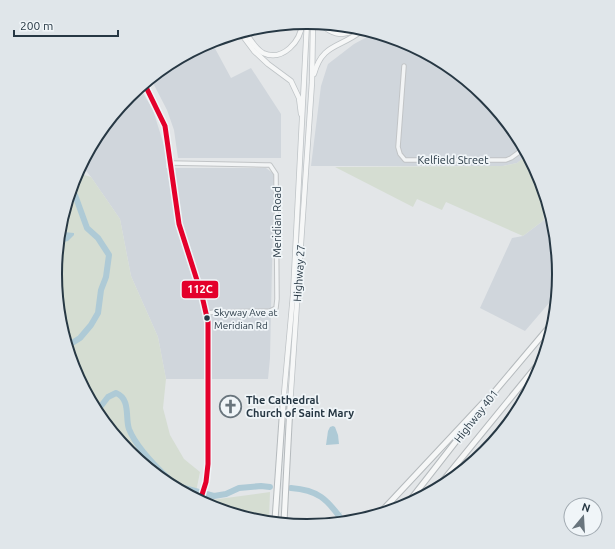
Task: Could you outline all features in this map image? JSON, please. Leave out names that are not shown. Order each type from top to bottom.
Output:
[{"type":"highway","name":"Highway 401","points":[[413,496],[496,390],[546,330]]},
{"type":"highway","name":"Highway 401","points":[[445,478],[533,370]]},
{"type":"highway","points":[[385,507],[457,429],[496,390]]},
{"type":"highway","name":"Highway 27","points":[[275,518],[283,405]]},
{"type":"highway","name":"Highway 27","points":[[284,519],[290,405]]},
{"type":"main road","points":[[248,36],[262,53],[275,55],[285,52],[291,47],[297,39],[300,29]]},
{"type":"main road","name":"Highway 27","points":[[283,405],[293,295],[307,29]]},
{"type":"main road","name":"Highway 27","points":[[290,405],[312,82],[313,29]]},
{"type":"main road","points":[[328,30],[344,34],[348,33]]},
{"type":"main road","points":[[312,82],[318,63],[325,52],[356,34]]},
{"type":"main road","points":[[244,37],[254,51],[291,81],[299,98],[302,122]]},
{"type":"street","name":"Kelfield Street","points":[[404,66],[398,147],[400,154],[405,160],[506,160],[520,152]]},
{"type":"street","points":[[147,89],[165,126],[172,163],[179,224],[206,313],[209,418],[206,482],[202,496]]},
{"type":"street","name":"Meridian Road","points":[[172,163],[270,165],[276,174],[276,308],[270,311],[206,313]]},
{"type":"shaded area","points":[[367,37],[386,42],[416,54],[444,70],[457,80],[492,113],[512,138],[523,158],[517,163],[503,166],[311,166],[321,86],[328,64],[354,44]]},
{"type":"shaded area","points":[[215,48],[231,78],[251,68],[281,114],[281,158],[178,158],[174,130],[167,110],[153,84],[171,70],[199,54]]},
{"type":"shaded area","points":[[143,93],[153,110],[167,155],[166,168],[266,168],[274,174],[270,358],[268,379],[166,379],[158,337],[131,276],[120,219],[85,170],[103,138],[123,113]]},
{"type":"shaded area","points":[[523,158],[528,166],[541,200],[544,220],[523,236],[446,202],[442,210],[417,199],[413,207],[335,167],[503,166],[517,163]]},
{"type":"shaded area","points":[[84,175],[91,177],[120,219],[131,276],[158,337],[166,379],[163,408],[170,435],[184,459],[200,472],[195,493],[171,479],[146,459],[123,436],[103,411],[87,383],[75,353],[70,338],[64,307],[62,274],[64,242],[70,211]]},
{"type":"shaded area","points":[[546,219],[551,242],[553,274],[551,300],[525,331],[480,308],[512,238],[523,236]]},
{"type":"shaded area","points":[[270,492],[269,517],[244,512],[211,500]]},
{"type":"water","points":[[66,232],[74,233],[74,235],[68,241],[64,242]]},
{"type":"water","points":[[330,427],[335,427],[338,435],[339,444],[326,445],[328,431]]},
{"type":"waterway","points":[[72,343],[80,338],[91,325],[98,313],[101,290],[106,277],[109,255],[98,238],[87,228],[75,196]]},
{"type":"waterway","points":[[100,406],[108,397],[116,393],[121,396],[126,404],[128,425],[132,436],[136,443],[162,472]]},
{"type":"waterway","points":[[189,489],[214,496],[226,494],[239,488],[261,486],[270,487]]},
{"type":"waterway","points":[[291,488],[315,493],[332,506],[340,518]]},
{"type":"transit line","name":"112C","points":[[147,89],[165,126],[179,224],[202,296],[208,322],[208,464],[206,482],[202,496]]},
{"type":"place","name":"Skyway Ave at Meridian Rd","points":[[207,318]]},
{"type":"place","name":"The Cathedral Church of Saint Mary","points":[[230,406]]}]
